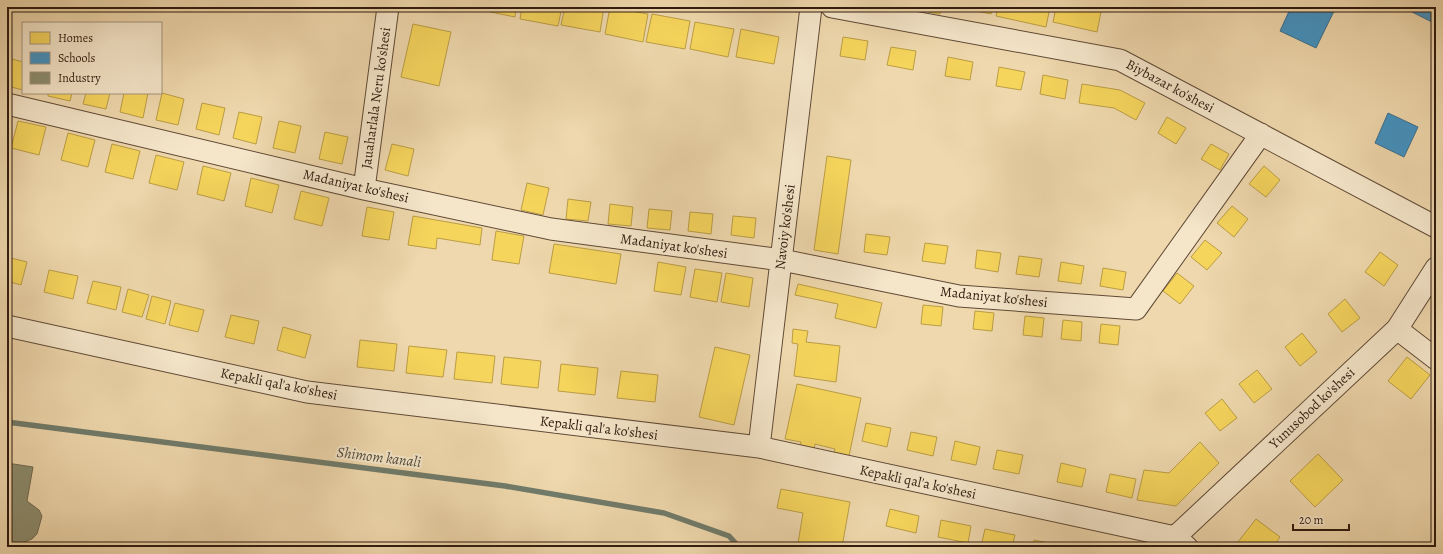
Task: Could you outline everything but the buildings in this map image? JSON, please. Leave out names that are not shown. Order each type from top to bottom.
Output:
[{"type":"street","name":"Jauaharlala Neru ko'shesi","points":[[364,189],[388,7]]},
{"type":"street","name":"Navoiy ko'shesi","points":[[759,447],[811,7]]},
{"type":"street","name":"Biybazar ko'shesi","points":[[832,7],[1120,60],[1436,227]]},
{"type":"street","name":"Madaniyat ko'shesi","points":[[7,104],[364,189],[552,229],[782,260],[959,296],[1136,309],[1261,134]]},
{"type":"street","name":"Yunusobod ko'shesi","points":[[1181,542],[1397,329],[1436,268]]},
{"type":"street","name":"Kepakli qal'a ko'shesi","points":[[7,326],[307,392],[759,447],[1181,542]]},
{"type":"street","points":[[1397,329],[1436,359]]},
{"type":"waterway","name":"Shimom kanali","points":[[7,422],[505,486],[664,513],[729,536],[739,547]]}]
